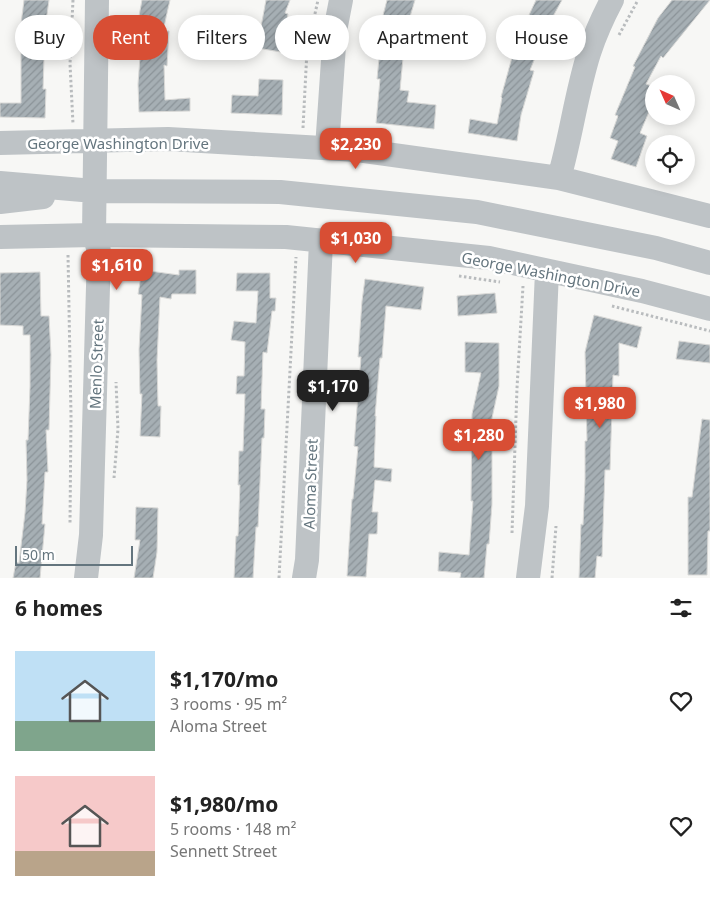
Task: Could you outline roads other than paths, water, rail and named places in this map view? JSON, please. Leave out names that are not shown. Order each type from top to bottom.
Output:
[{"type":"street","name":"Menlo Street","points":[[86,578],[91,535],[99,250],[94,235],[97,0]]},
{"type":"street","points":[[327,148],[335,31],[341,0]]},
{"type":"street","points":[[559,178],[589,52],[600,23],[612,0]]},
{"type":"street","name":"George Washington Drive","points":[[0,143],[168,140],[357,150],[559,178],[710,216]]},
{"type":"street","points":[[0,183],[94,191],[280,192],[476,212],[656,248],[710,263]]},
{"type":"street","points":[[0,202],[94,191]]},
{"type":"street","name":"George Washington Drive","points":[[0,237],[94,235],[286,237],[320,250],[488,258],[547,281],[642,291],[710,309]]},
{"type":"street","name":"Aloma Street","points":[[304,578],[307,560],[320,250]]},
{"type":"street","points":[[528,578],[537,506],[547,281]]}]
